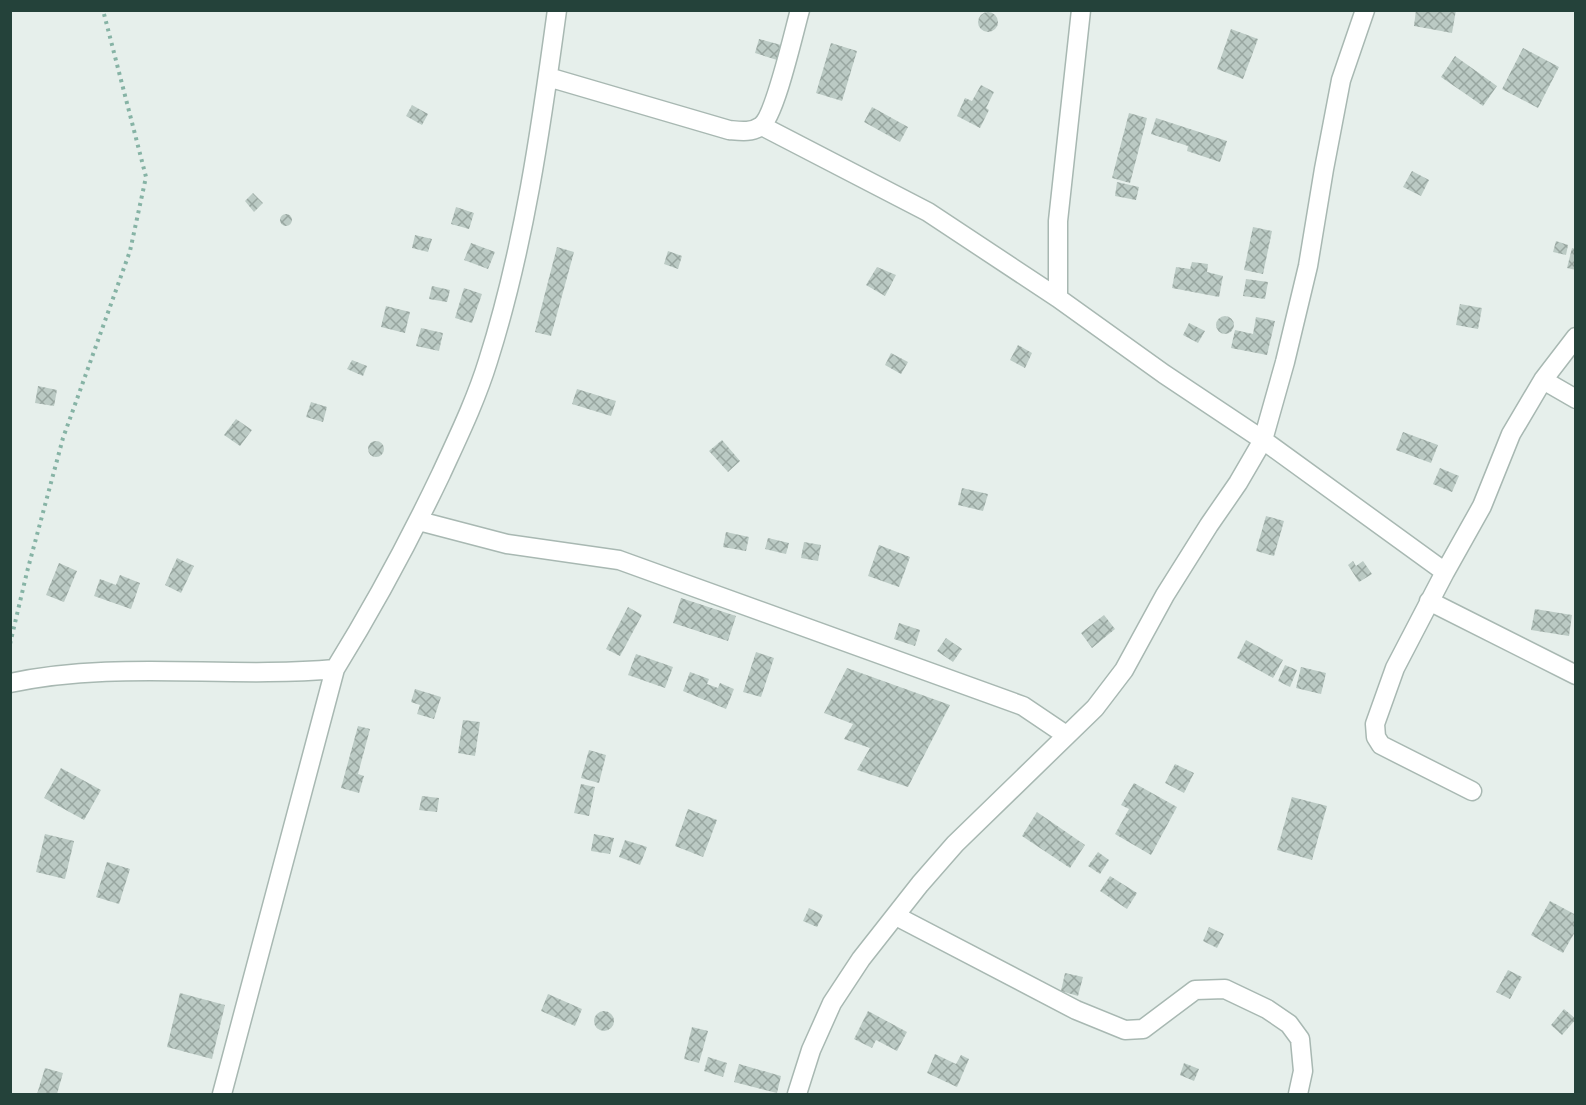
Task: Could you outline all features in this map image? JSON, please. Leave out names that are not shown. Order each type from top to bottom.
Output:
[{"type":"street","points":[[222,1095],[335,669],[364,622],[419,521],[460,433],[488,363],[510,283],[526,208],[557,10]]},
{"type":"street","points":[[548,77],[729,130],[747,132],[762,126],[772,108],[800,10]]},
{"type":"street","points":[[1058,298],[1058,221],[1081,10]]},
{"type":"street","points":[[797,1095],[811,1050],[832,1003],[861,959],[955,843],[1095,708],[1124,670],[1165,595],[1238,483],[1263,440],[1308,266],[1341,80],[1365,10]]},
{"type":"street","points":[[762,126],[928,212],[1058,298],[1164,374],[1263,440],[1445,572]]},
{"type":"street","points":[[1472,791],[1381,745],[1375,724],[1395,668],[1482,506],[1511,434],[1543,380],[1575,337]]},
{"type":"street","points":[[1543,380],[1575,399]]},
{"type":"street","points":[[419,521],[507,544],[619,560],[1023,706],[1066,735]]},
{"type":"street","points":[[1429,602],[1575,675]]},
{"type":"street","points":[[10,683],[109,670],[270,673],[335,669]]},
{"type":"street","points":[[896,916],[1076,1010],[1125,1030],[1143,1029],[1195,990],[1225,989],[1267,1009],[1289,1024],[1300,1039],[1303,1071],[1298,1095]]},
{"type":"path","points":[[10,644],[63,438],[130,251],[146,177],[103,10]]},
{"type":"building","points":[[1416,10],[1456,10],[1452,33],[1414,26]]},
{"type":"building","points":[[988,12],[995,15],[998,22],[995,29],[988,32],[981,29],[978,22],[981,15]]},
{"type":"building","points":[[1231,29],[1258,39],[1243,79],[1217,69]]},
{"type":"building","points":[[759,39],[781,45],[777,60],[755,53]]},
{"type":"building","points":[[831,43],[857,51],[842,101],[816,93]]},
{"type":"building","points":[[1523,48],[1559,67],[1538,108],[1502,89]]},
{"type":"building","points":[[1455,56],[1497,86],[1483,106],[1441,77]]},
{"type":"building","points":[[981,85],[994,92],[986,108],[989,110],[980,128],[957,116],[965,98],[972,101]]},
{"type":"building","points":[[412,105],[428,114],[422,125],[406,116]]},
{"type":"building","points":[[872,107],[908,127],[900,142],[864,122]]},
{"type":"building","points":[[1129,113],[1147,118],[1130,183],[1112,178]]},
{"type":"building","points":[[1156,118],[1227,141],[1220,162],[1187,151],[1188,146],[1151,134]]},
{"type":"building","points":[[1412,171],[1429,180],[1421,196],[1403,187]]},
{"type":"building","points":[[1117,182],[1139,187],[1136,200],[1115,196]]},
{"type":"building","points":[[253,193],[263,203],[254,212],[245,201]]},
{"type":"building","points":[[456,207],[474,213],[469,229],[451,224]]},
{"type":"building","points":[[288,214],[291,215],[291,225],[284,226],[281,225],[280,218],[281,215]]},
{"type":"building","points":[[1253,227],[1272,231],[1263,274],[1244,270]]},
{"type":"building","points":[[415,235],[432,239],[428,252],[412,248]]},
{"type":"building","points":[[1556,241],[1568,245],[1566,255],[1553,252]]},
{"type":"building","points":[[471,243],[495,252],[488,269],[464,260]]},
{"type":"building","points":[[557,247],[574,252],[551,336],[535,332]]},
{"type":"building","points":[[1572,248],[1576,249],[1576,270],[1567,268]]},
{"type":"building","points":[[668,251],[682,256],[678,269],[664,264]]},
{"type":"building","points":[[1192,262],[1208,264],[1207,272],[1223,276],[1219,297],[1172,288],[1176,267],[1190,269]]},
{"type":"building","points":[[877,267],[896,275],[885,296],[866,285]]},
{"type":"building","points":[[1246,279],[1268,282],[1265,299],[1243,296]]},
{"type":"building","points":[[432,286],[450,290],[447,302],[429,299]]},
{"type":"building","points":[[464,288],[482,294],[472,323],[455,318]]},
{"type":"building","points":[[1460,304],[1482,308],[1478,329],[1456,325]]},
{"type":"building","points":[[386,306],[410,312],[405,333],[381,327]]},
{"type":"building","points":[[1221,316],[1229,316],[1234,321],[1232,332],[1221,334],[1216,329],[1216,321]]},
{"type":"building","points":[[1256,317],[1275,321],[1267,355],[1231,348],[1235,330],[1253,334]]},
{"type":"building","points":[[1189,323],[1205,331],[1198,343],[1183,335]]},
{"type":"building","points":[[421,328],[443,333],[439,351],[416,346]]},
{"type":"building","points":[[1018,345],[1032,353],[1025,368],[1010,360]]},
{"type":"building","points":[[891,353],[908,362],[901,374],[885,365]]},
{"type":"building","points":[[352,360],[367,366],[363,376],[347,369]]},
{"type":"building","points":[[38,386],[57,390],[54,406],[35,403]]},
{"type":"building","points":[[577,389],[616,401],[611,416],[572,404]]},
{"type":"building","points":[[311,402],[327,407],[323,422],[306,417]]},
{"type":"building","points":[[236,419],[252,430],[240,446],[224,435]]},
{"type":"building","points":[[1403,432],[1438,445],[1431,463],[1396,450]]},
{"type":"building","points":[[722,440],[740,461],[728,472],[709,451]]},
{"type":"building","points":[[373,441],[379,441],[384,449],[382,455],[373,457],[368,452],[368,446]]},
{"type":"building","points":[[1440,468],[1459,476],[1452,492],[1433,484]]},
{"type":"building","points":[[962,488],[988,494],[983,511],[958,505]]},
{"type":"building","points":[[1266,516],[1284,521],[1274,556],[1256,551]]},
{"type":"building","points":[[726,532],[749,537],[746,551],[723,547]]},
{"type":"building","points":[[768,538],[789,543],[786,554],[765,549]]},
{"type":"building","points":[[804,542],[821,545],[818,561],[801,558]]},
{"type":"building","points":[[879,545],[910,557],[899,587],[868,576]]},
{"type":"building","points":[[177,558],[194,566],[181,593],[165,585]]},
{"type":"building","points":[[1353,561],[1356,566],[1363,561],[1372,574],[1359,582],[1348,565]]},
{"type":"building","points":[[59,563],[77,571],[64,602],[46,595]]},
{"type":"building","points":[[120,575],[140,583],[131,609],[94,596],[100,579],[116,585]]},
{"type":"building","points":[[681,598],[736,616],[728,641],[673,623]]},
{"type":"building","points":[[628,607],[642,615],[620,656],[606,649]]},
{"type":"building","points":[[1535,609],[1572,615],[1569,636],[1531,630]]},
{"type":"building","points":[[1104,615],[1115,629],[1092,648],[1081,633]]},
{"type":"building","points":[[899,623],[920,630],[915,646],[894,639]]},
{"type":"building","points":[[946,638],[962,649],[953,662],[937,651]]},
{"type":"building","points":[[1246,640],[1283,660],[1273,678],[1237,658]]},
{"type":"building","points":[[756,652],[774,658],[761,697],[743,692]]},
{"type":"building","points":[[636,654],[673,667],[665,688],[628,675]]},
{"type":"building","points":[[1285,665],[1297,670],[1290,687],[1278,681]]},
{"type":"building","points":[[1301,667],[1326,673],[1321,694],[1296,688]]},
{"type":"building","points":[[847,668],[950,705],[908,787],[857,770],[870,748],[844,739],[853,724],[824,713]]},
{"type":"building","points":[[690,672],[709,679],[707,684],[718,688],[720,683],[734,689],[726,709],[683,691]]},
{"type":"building","points":[[415,689],[441,697],[434,719],[417,714],[420,705],[411,702]]},
{"type":"building","points":[[463,720],[480,722],[475,756],[458,753]]},
{"type":"building","points":[[358,726],[370,729],[358,774],[364,776],[359,793],[341,788]]},
{"type":"building","points":[[589,750],[606,755],[599,783],[581,778]]},
{"type":"building","points":[[1175,764],[1194,773],[1184,793],[1165,783]]},
{"type":"building","points":[[61,768],[101,790],[84,820],[44,798]]},
{"type":"building","points":[[1134,783],[1177,807],[1151,855],[1115,834],[1129,809],[1121,805]]},
{"type":"building","points":[[581,784],[595,787],[589,816],[574,813]]},
{"type":"building","points":[[422,796],[439,798],[437,812],[419,810]]},
{"type":"building","points":[[1292,797],[1327,806],[1312,860],[1277,850]]},
{"type":"building","points":[[688,809],[717,820],[703,857],[675,846]]},
{"type":"building","points":[[1037,812],[1085,845],[1070,868],[1022,836]]},
{"type":"building","points":[[45,834],[74,841],[65,879],[36,872]]},
{"type":"building","points":[[594,834],[614,838],[610,854],[591,851]]},
{"type":"building","points":[[625,840],[647,847],[640,865],[619,857]]},
{"type":"building","points":[[1098,852],[1109,860],[1100,874],[1088,866]]},
{"type":"building","points":[[107,862],[130,869],[119,904],[96,897]]},
{"type":"building","points":[[1110,876],[1137,893],[1127,909],[1100,891]]},
{"type":"building","points":[[1550,901],[1576,915],[1576,930],[1563,953],[1531,935]]},
{"type":"building","points":[[809,908],[823,915],[817,927],[803,921]]},
{"type":"building","points":[[1209,927],[1224,934],[1217,948],[1203,941]]},
{"type":"building","points":[[1508,970],[1522,977],[1510,999],[1496,992]]},
{"type":"building","points":[[1065,973],[1083,977],[1078,996],[1061,991]]},
{"type":"building","points":[[180,993],[225,1005],[212,1059],[167,1047]]},
{"type":"building","points":[[548,994],[582,1009],[575,1026],[541,1011]]},
{"type":"building","points":[[1564,1009],[1576,1019],[1562,1035],[1551,1025]]},
{"type":"building","points":[[604,1011],[611,1014],[614,1021],[611,1028],[604,1031],[597,1028],[594,1021],[597,1014]]},
{"type":"building","points":[[868,1011],[907,1032],[897,1051],[876,1040],[872,1048],[854,1039]]},
{"type":"building","points":[[692,1027],[708,1031],[699,1063],[684,1059]]},
{"type":"building","points":[[935,1054],[956,1064],[961,1055],[969,1059],[957,1087],[927,1073]]},
{"type":"building","points":[[708,1057],[727,1063],[723,1077],[704,1071]]},
{"type":"building","points":[[1184,1063],[1199,1069],[1194,1081],[1180,1075]]},
{"type":"building","points":[[739,1064],[781,1076],[777,1093],[734,1082]]},
{"type":"building","points":[[45,1068],[63,1073],[57,1094],[37,1094]]}]
